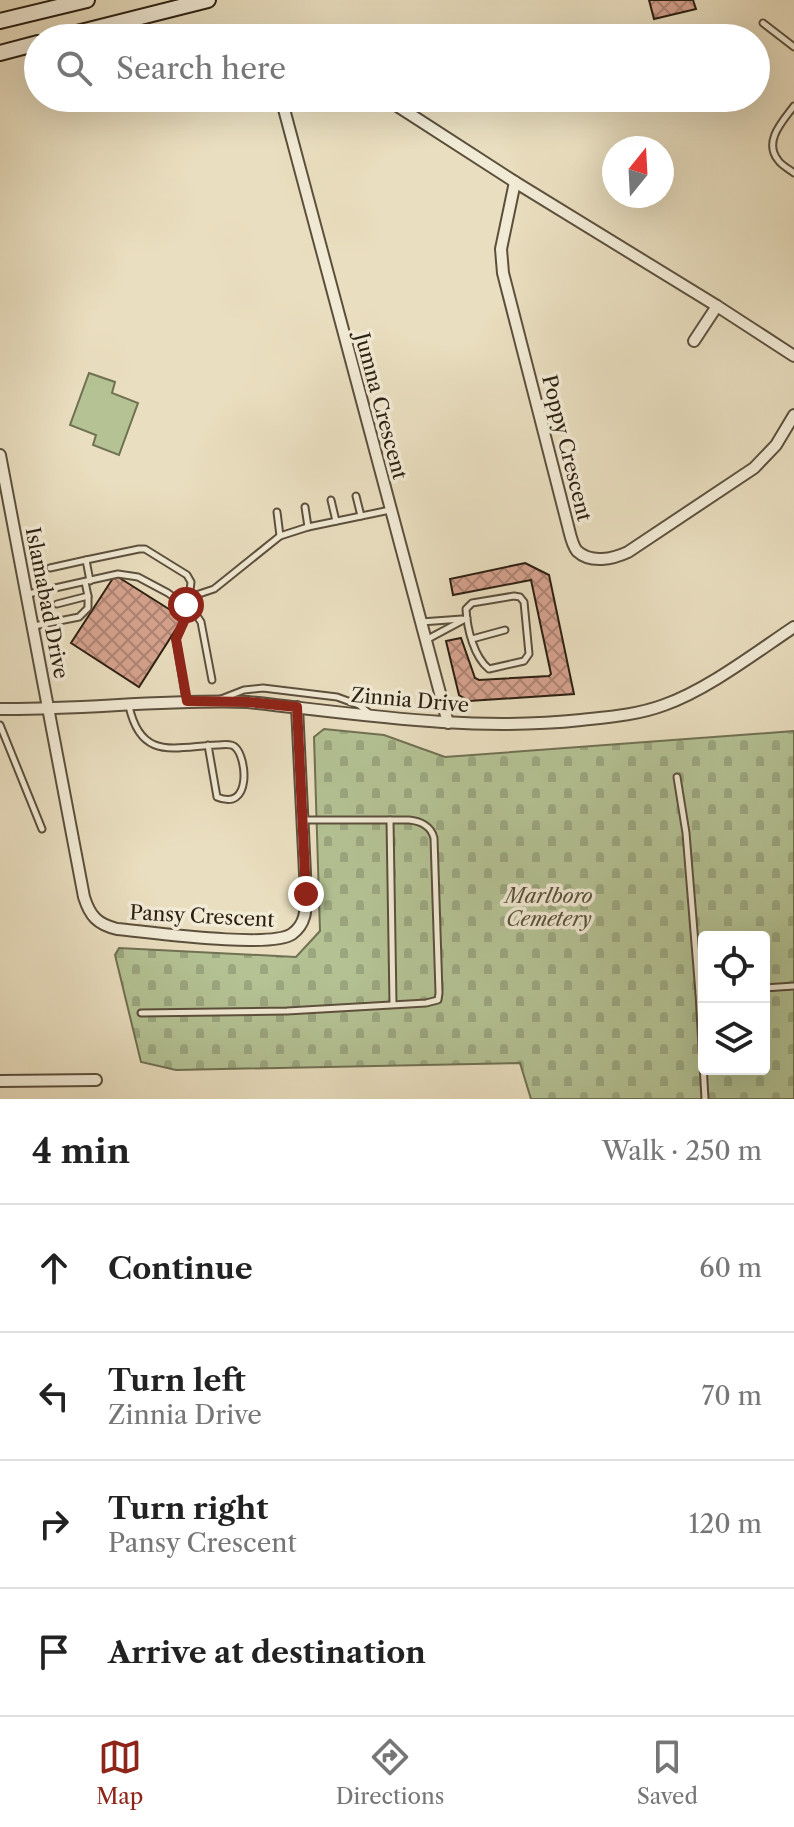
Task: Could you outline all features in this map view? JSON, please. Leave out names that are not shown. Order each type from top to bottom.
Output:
[{"type":"main road","points":[[0,21],[87,0]]},
{"type":"main road","points":[[113,24],[208,0]]},
{"type":"main road","points":[[0,53],[24,47]]},
{"type":"street","name":"Jumna Crescent","points":[[285,112],[448,723]]},
{"type":"street","points":[[407,112],[794,356]]},
{"type":"street","name":"Poppy Crescent","points":[[515,182],[501,249],[503,273],[576,550],[585,556],[600,559],[618,557],[628,552],[754,468],[776,445],[794,415]]},
{"type":"street","points":[[694,341],[717,306]]},
{"type":"street","name":"Islamabad Drive","points":[[0,457],[49,710]]},
{"type":"street","name":"Zinnia Drive","points":[[0,709],[49,710],[217,701],[448,723],[561,722],[648,711],[691,694],[793,631]]},
{"type":"street","name":"Pansy Crescent","points":[[49,710],[84,897],[91,915],[98,922],[117,929],[257,940],[291,935],[301,925],[306,911],[297,707]]},
{"type":"street","points":[[0,1081],[96,1080]]},
{"type":"lane","points":[[770,28],[794,47]]},
{"type":"lane","points":[[794,106],[773,139],[778,161],[794,173]]},
{"type":"lane","points":[[356,496],[361,516]]},
{"type":"lane","points":[[331,500],[336,521]]},
{"type":"lane","points":[[305,507],[308,527]]},
{"type":"lane","points":[[190,597],[214,589],[280,536],[390,510]]},
{"type":"lane","points":[[277,512],[280,536]]},
{"type":"lane","points":[[50,568],[145,549],[187,575],[191,582],[190,597],[176,639],[187,701]]},
{"type":"lane","points":[[33,626],[79,617],[88,608],[86,560]]},
{"type":"lane","points":[[27,595],[118,574],[138,577],[188,607],[201,622],[212,680]]},
{"type":"lane","points":[[57,604],[88,596]]},
{"type":"lane","points":[[514,596],[524,602],[529,654],[524,661],[489,669],[482,662],[472,639],[466,609],[472,603],[514,596]]},
{"type":"lane","points":[[421,622],[467,618]]},
{"type":"lane","points":[[426,640],[467,618]]},
{"type":"lane","points":[[472,639],[505,630]]},
{"type":"lane","points":[[217,701],[244,690],[263,688],[337,697],[359,705],[372,715]]},
{"type":"lane","points":[[129,705],[132,722],[145,740],[167,748],[208,745],[235,747],[242,760],[244,785],[242,792],[230,800],[217,797],[208,745]]},
{"type":"lane","points":[[0,725],[42,829]]},
{"type":"lane","points":[[677,777],[686,833],[698,961]]},
{"type":"lane","points":[[141,1013],[287,1011],[438,1000],[434,838],[428,827],[416,821],[302,820]]},
{"type":"lane","points":[[390,820],[393,1004]]},
{"type":"lane","points":[[770,988],[794,986]]},
{"type":"lane","points":[[701,1003],[705,1099]]},
{"type":"green space","points":[[89,373],[115,382],[112,393],[138,403],[119,455],[93,445],[96,435],[70,425]]},
{"type":"green space","name":"Marlboro Cemetery","points":[[324,729],[384,735],[445,757],[794,731],[794,1099],[531,1099],[520,1063],[176,1070],[141,1062],[115,955],[119,948],[296,957],[320,931],[314,737]]},
{"type":"building","points":[[649,0],[693,0],[696,9],[654,19]]},
{"type":"building","points":[[525,563],[549,575],[574,694],[469,701],[459,695],[446,641],[461,638],[475,678],[479,680],[551,674],[531,580],[453,595],[450,579]]},
{"type":"building","points":[[115,575],[183,618],[139,687],[71,643]]},
{"type":"route","points":[[186,605],[190,608],[176,639],[187,701],[297,707],[306,894]]}]
